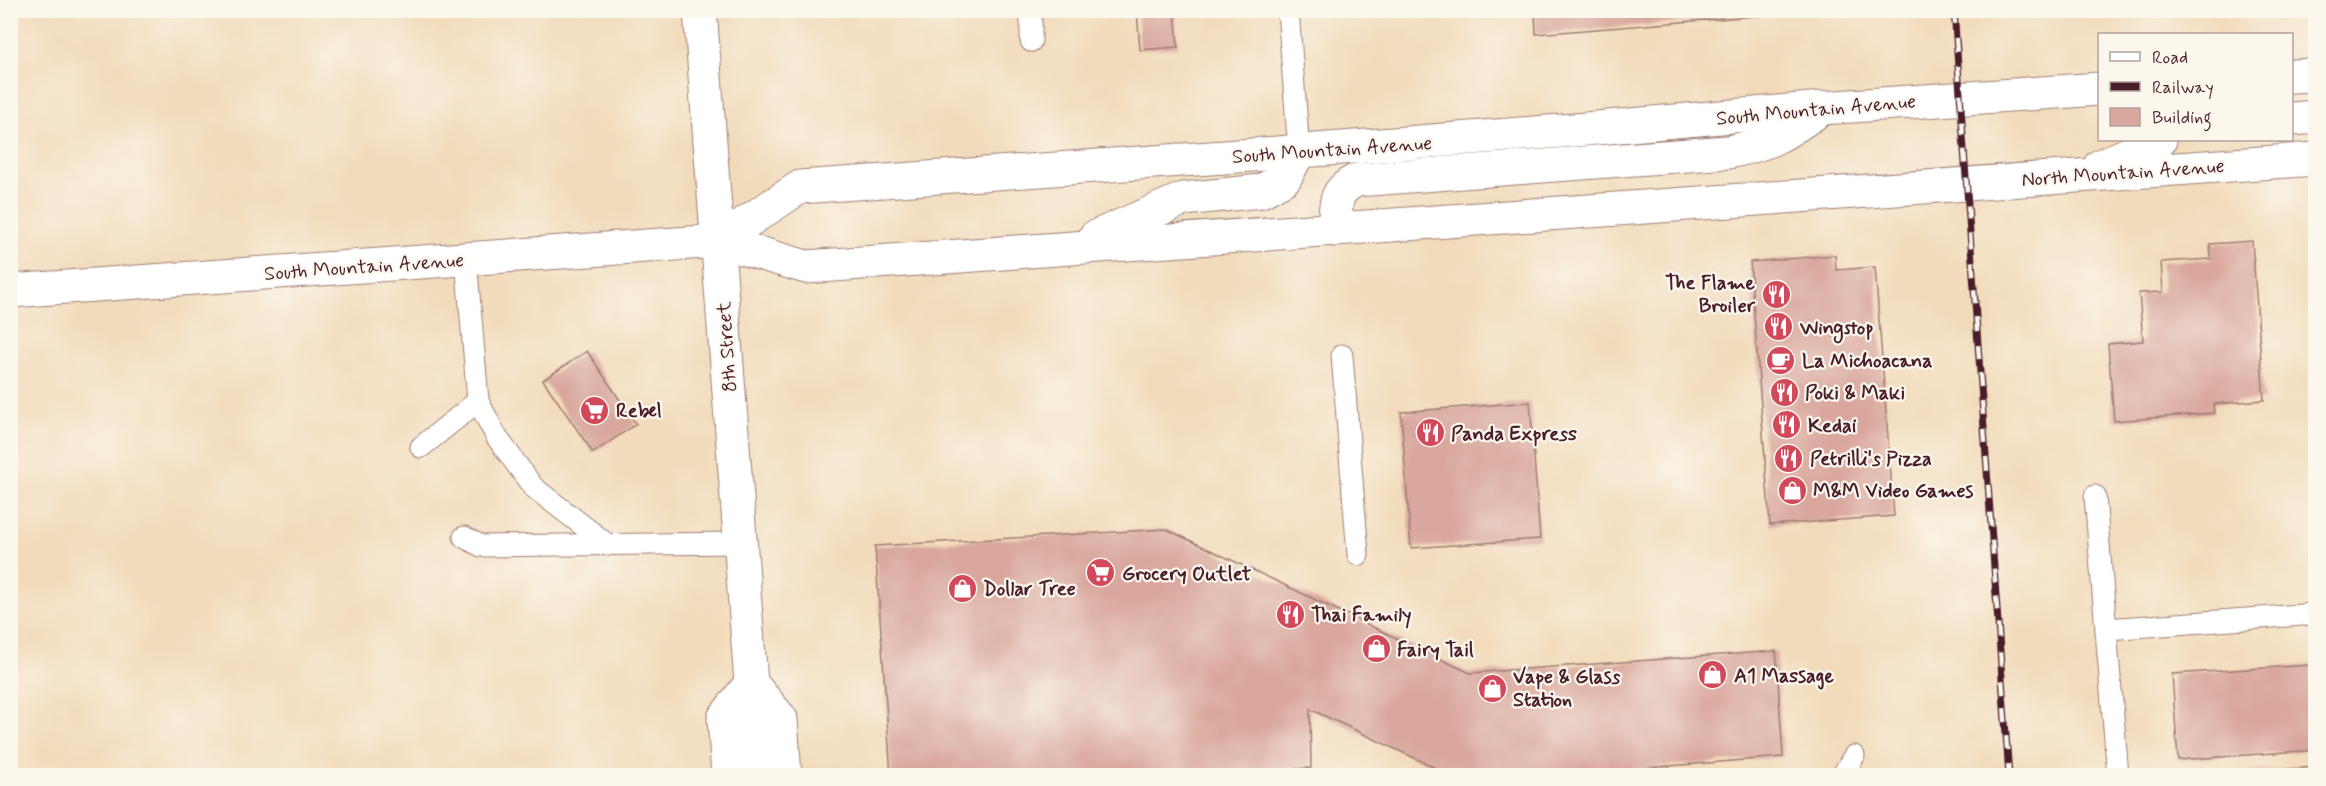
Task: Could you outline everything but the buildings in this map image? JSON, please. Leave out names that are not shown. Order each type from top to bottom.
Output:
[{"type":"main road","name":"8th Street","points":[[700,10],[760,776]]},
{"type":"main road","points":[[2293,76],[2316,75]]},
{"type":"main road","name":"South Mountain Avenue","points":[[718,241],[800,187],[1299,151],[1822,108],[2098,88]]},
{"type":"main road","points":[[1335,230],[1337,196],[1346,185],[1357,180],[1728,152],[1758,146],[1784,135],[1822,108]]},
{"type":"main road","points":[[2293,119],[2316,117]]},
{"type":"main road","points":[[2079,175],[2158,141]]},
{"type":"main road","points":[[1074,246],[1183,198],[1261,192],[1285,178],[1299,151]]},
{"type":"main road","name":"North Mountain Avenue","points":[[1967,183],[2316,159]]},
{"type":"main road","name":"South Mountain Avenue","points":[[10,291],[718,241],[806,267],[1967,183]]},
{"type":"main road","points":[[728,776],[724,718],[751,683],[781,719],[785,776]]},
{"type":"lane","points":[[1031,10],[1031,41]]},
{"type":"lane","points":[[1288,10],[1299,151]]},
{"type":"lane","points":[[466,259],[478,401],[496,436],[533,487],[608,545]]},
{"type":"lane","points":[[1342,355],[1358,555]]},
{"type":"lane","points":[[421,447],[478,401]]},
{"type":"lane","points":[[2095,496],[2118,776]]},
{"type":"lane","points":[[464,537],[481,546],[740,543]]},
{"type":"lane","points":[[2106,629],[2316,614]]},
{"type":"lane","points":[[1842,776],[1854,756]]},
{"type":"railway","points":[[1954,10],[2009,776]]},
{"type":"place","name":"The Flame Broiler","points":[[1776,294]]},
{"type":"place","name":"Wingstop","points":[[1779,327]]},
{"type":"place","name":"La Michoacana","points":[[1781,360]]},
{"type":"place","name":"Poki & Maki","points":[[1784,392]]},
{"type":"place","name":"Rebel","points":[[595,410]]},
{"type":"place","name":"Kedai","points":[[1787,425]]},
{"type":"place","name":"Panda Express","points":[[1430,433]]},
{"type":"place","name":"Petrilli's Pizza","points":[[1789,458]]},
{"type":"place","name":"M&M Video Games","points":[[1792,490]]},
{"type":"place","name":"Grocery Outlet","points":[[1101,573]]},
{"type":"place","name":"Dollar Tree","points":[[962,588]]},
{"type":"place","name":"Thai Family","points":[[1290,614]]},
{"type":"place","name":"Fairy Tail","points":[[1376,649]]},
{"type":"place","name":"A1 Massage","points":[[1713,675]]},
{"type":"place","name":"Vape & Glass Station","points":[[1492,688]]}]
